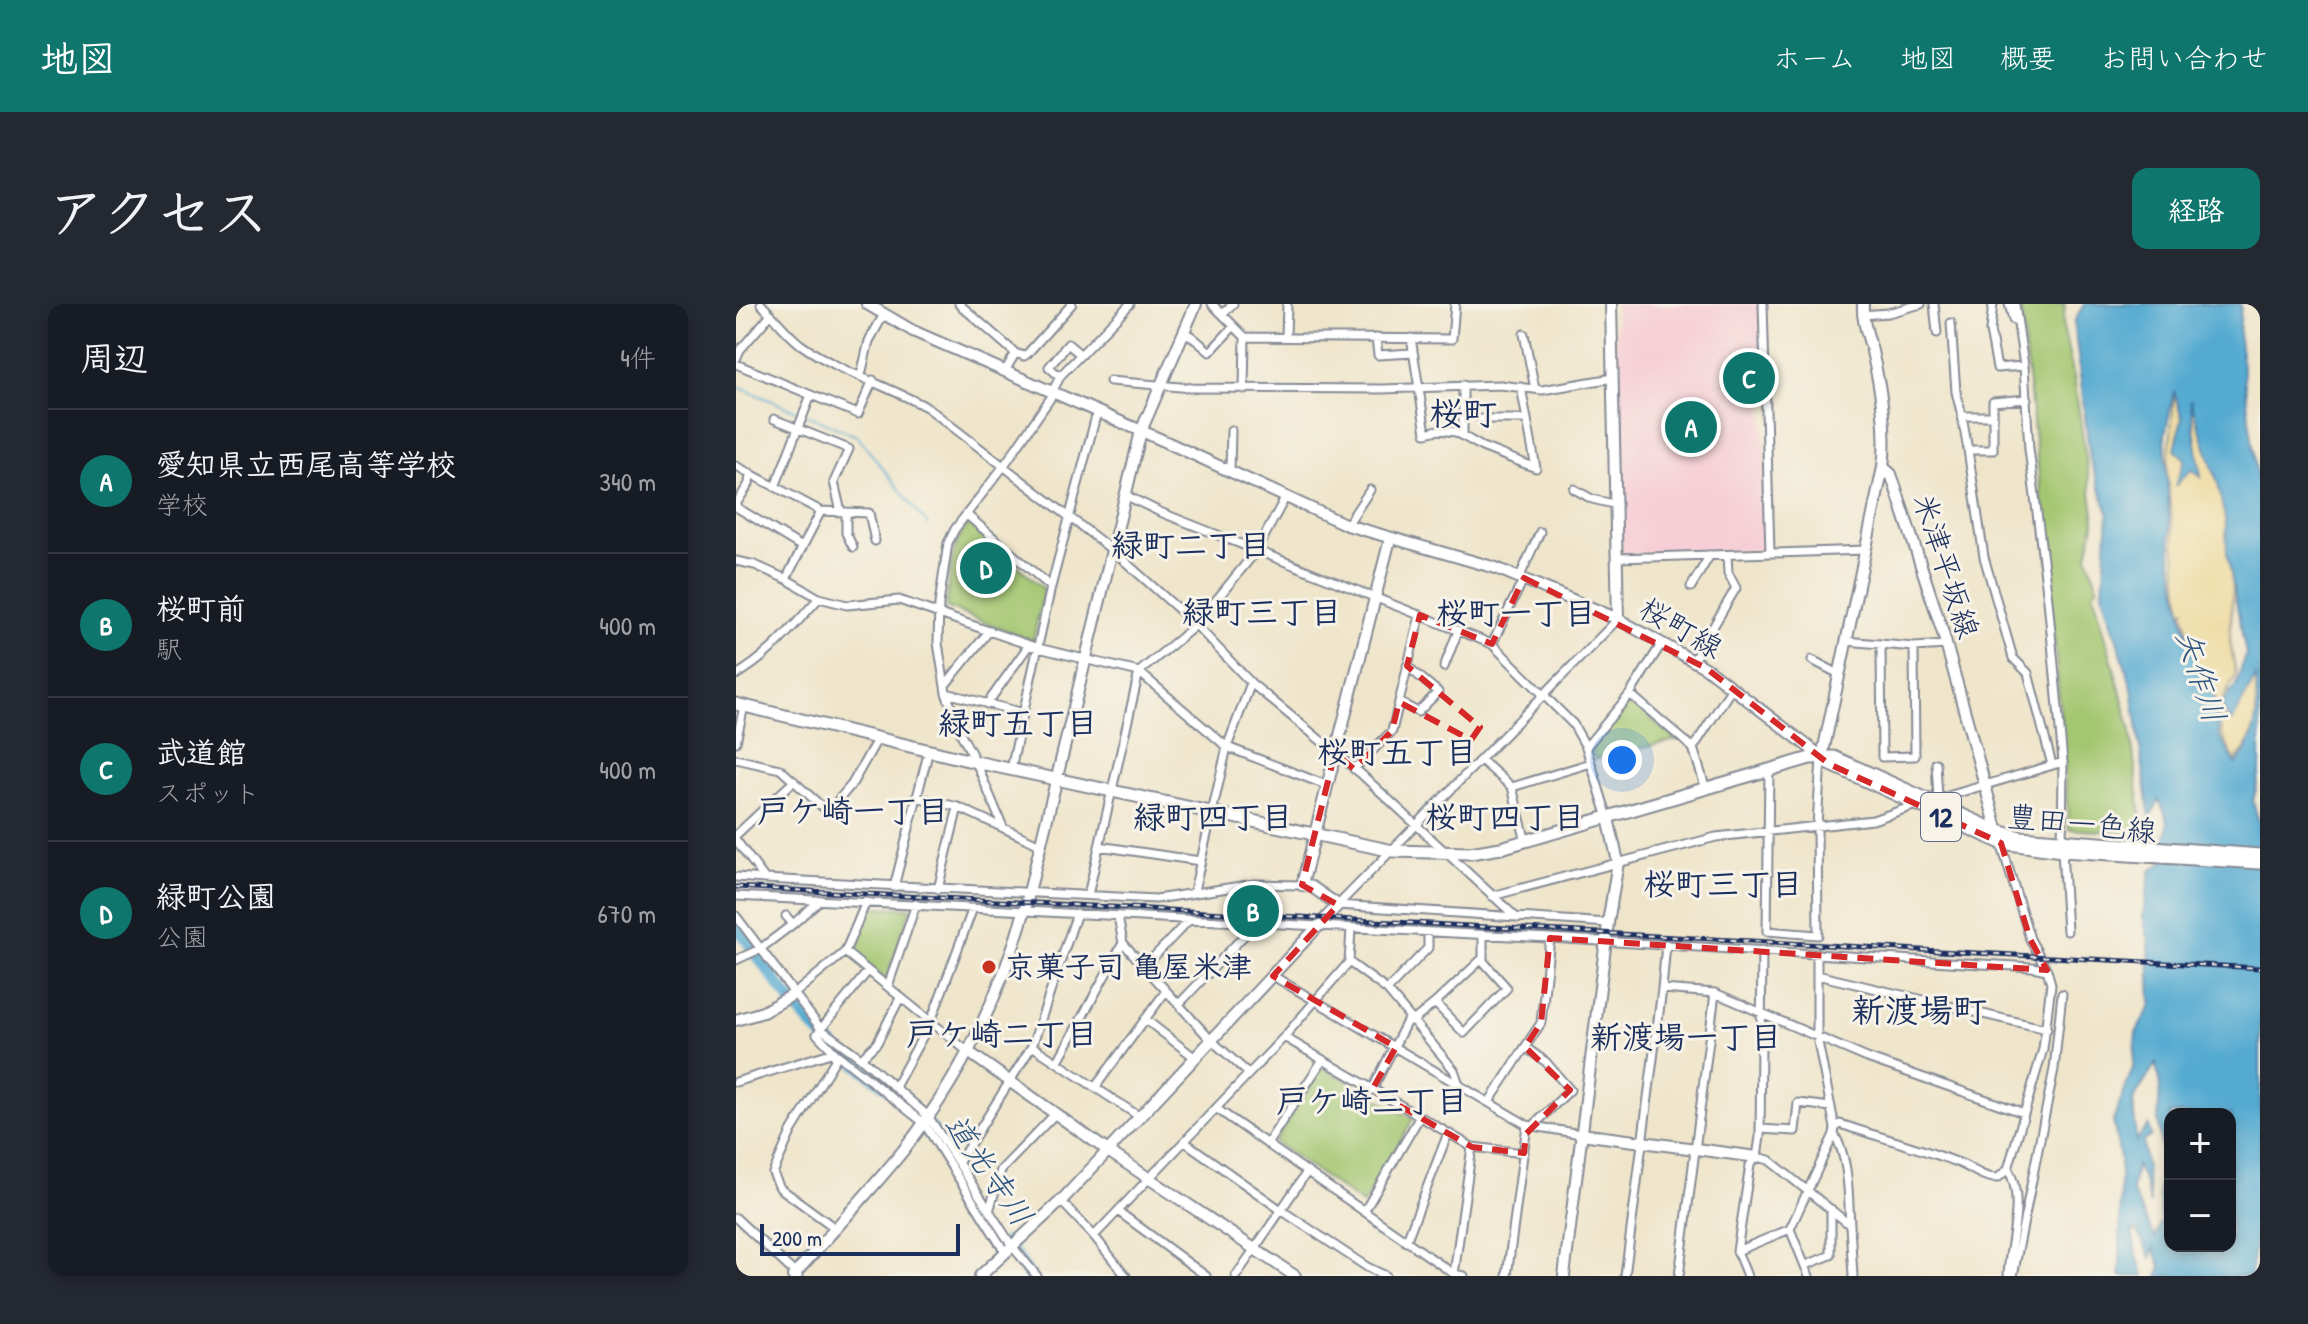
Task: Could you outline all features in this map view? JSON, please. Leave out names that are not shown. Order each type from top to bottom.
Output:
[{"type":"main road","points":[[740,705],[976,762],[1393,851],[1470,853],[1527,842],[1822,757]]},
{"type":"main road","name":"豊田一色線","points":[[1822,757],[1834,757],[1934,800],[1999,837]]},
{"type":"main road","name":"豊田一色線","points":[[1822,757],[1829,764],[1916,805],[1999,837],[2260,863]]},
{"type":"main road","name":"豊田一色線","points":[[2066,846],[2260,855]]},
{"type":"street","points":[[761,304],[798,342],[823,359],[928,408],[1112,550],[1196,625],[1251,683],[1354,769],[1517,918]]},
{"type":"street","points":[[867,304],[883,316],[1285,498],[1347,525],[1390,539],[1302,885]]},
{"type":"street","points":[[959,304],[1015,353],[1024,356],[1072,304]]},
{"type":"street","points":[[1003,827],[962,736],[946,689],[938,643],[948,543],[955,529],[1003,467],[1060,377],[1130,304]]},
{"type":"street","points":[[736,1218],[795,1275],[926,1120],[986,1019],[1010,962],[1025,909],[1141,431],[1196,304]]},
{"type":"street","points":[[1212,304],[1245,337],[1244,389]]},
{"type":"street","points":[[1222,314],[1233,304]]},
{"type":"street","points":[[1286,336],[1287,304]]},
{"type":"street","points":[[1245,337],[1452,339],[1455,304]]},
{"type":"street","points":[[980,1276],[1061,1201],[1338,905],[1618,619],[1611,304]]},
{"type":"street","points":[[1763,304],[1770,553]]},
{"type":"street","points":[[1861,308],[1888,313],[1921,304]]},
{"type":"street","points":[[1934,304],[1937,333]]},
{"type":"street","points":[[1993,304],[1990,331],[1997,368],[2024,366]]},
{"type":"street","points":[[2012,304],[2024,366],[2029,449],[2048,600],[2063,762],[2067,931]]},
{"type":"street","name":"米津平坂線","points":[[1861,308],[1873,358],[1886,443],[1883,467],[1891,474],[1947,645],[1999,837]]},
{"type":"street","points":[[771,314],[740,350],[736,362],[858,414],[873,380]]},
{"type":"street","points":[[861,375],[869,341],[883,316]]},
{"type":"street","points":[[1951,323],[1956,392],[1984,557],[2013,658],[2028,673],[2052,765]]},
{"type":"street","points":[[1182,332],[1210,352],[1234,326]]},
{"type":"street","points":[[1524,334],[1535,389]]},
{"type":"street","points":[[1376,338],[1378,355],[1413,353]]},
{"type":"street","points":[[1411,338],[1426,433],[1448,430],[1463,435]]},
{"type":"street","points":[[1060,377],[1049,367],[1068,344],[1081,355]]},
{"type":"street","points":[[1005,371],[1015,353]]},
{"type":"street","points":[[1110,381],[1159,387],[1244,389],[1463,385],[1555,389],[1613,378]]},
{"type":"street","points":[[1463,385],[1464,439],[1536,468],[1521,387]]},
{"type":"street","points":[[775,487],[811,395]]},
{"type":"street","points":[[1968,450],[1993,450],[1993,402],[2027,399]]},
{"type":"street","points":[[1011,769],[1051,587],[1097,412]]},
{"type":"street","points":[[1962,416],[1993,416]]},
{"type":"street","points":[[774,419],[849,449],[834,482],[844,512],[846,533],[853,547]]},
{"type":"street","points":[[1481,419],[1527,419]]},
{"type":"street","points":[[1230,472],[1231,430]]},
{"type":"street","points":[[736,466],[821,511],[869,513],[875,541]]},
{"type":"street","points":[[1769,770],[1767,931],[1818,935],[1817,826],[1822,757],[1883,467]]},
{"type":"street","points":[[750,473],[749,484],[736,506],[802,547]]},
{"type":"street","points":[[1574,489],[1592,499],[1617,505]]},
{"type":"street","points":[[1347,525],[1370,490]]},
{"type":"street","points":[[1125,495],[1492,644],[1573,724],[1586,747],[1618,862],[1564,1276]]},
{"type":"street","points":[[1088,895],[1139,672],[1196,625],[1257,550],[1285,498]]},
{"type":"street","points":[[786,579],[821,511]]},
{"type":"street","points":[[967,515],[1051,587]]},
{"type":"street","points":[[1492,644],[1540,532]]},
{"type":"street","name":"桜町線","points":[[1390,539],[1522,577],[1618,619],[1693,661],[1822,757]]},
{"type":"street","points":[[1618,558],[1866,550]]},
{"type":"street","points":[[1691,587],[1710,555]]},
{"type":"street","points":[[1693,661],[1736,588],[1728,573],[1727,555]]},
{"type":"street","points":[[736,561],[755,565],[819,598],[847,605],[899,600],[1038,648],[1139,672],[1227,747],[1326,785]]},
{"type":"street","points":[[736,675],[748,669],[783,637],[819,598]]},
{"type":"street","points":[[1354,769],[1392,731],[1420,615]]},
{"type":"street","points":[[946,689],[990,630]]},
{"type":"street","points":[[1444,667],[1458,631]]},
{"type":"street","points":[[1846,641],[1914,647],[1947,645]]},
{"type":"street","points":[[1586,747],[1630,694],[1662,643]]},
{"type":"street","points":[[1881,644],[1882,757],[1915,756],[1914,647]]},
{"type":"street","points":[[987,704],[1029,645]]},
{"type":"street","points":[[1812,660],[1839,674]]},
{"type":"street","points":[[1399,702],[1418,712],[1438,692],[1407,666]]},
{"type":"street","points":[[1194,891],[1227,747],[1251,683]]},
{"type":"street","points":[[1693,748],[1732,688]]},
{"type":"street","points":[[946,689],[1024,713]]},
{"type":"street","points":[[1630,694],[1693,748],[1706,789]]},
{"type":"street","points":[[736,742],[740,705]]},
{"type":"street","points":[[736,759],[780,769],[828,812],[852,784],[878,738]]},
{"type":"street","points":[[894,887],[929,750]]},
{"type":"street","points":[[1481,760],[1512,787],[1527,842]]},
{"type":"street","points":[[1492,896],[1716,837],[1873,820],[2063,762]]},
{"type":"street","points":[[1512,787],[1591,763]]},
{"type":"street","points":[[1934,800],[1936,763]]},
{"type":"street","points":[[765,879],[736,837],[794,781]]},
{"type":"street","points":[[916,797],[958,807],[1040,845]]},
{"type":"street","points":[[938,889],[958,807]]},
{"type":"street","points":[[1737,1251],[1790,1229],[1840,1124],[1962,1164],[1990,1178],[1998,1178],[2008,1169],[2047,1029],[2051,991],[2047,970],[2030,939],[1999,837]]},
{"type":"street","points":[[1099,846],[1200,861]]},
{"type":"street","points":[[736,877],[1156,899],[1254,884],[1302,885],[1312,887],[1338,905],[1608,923]]},
{"type":"street","points":[[736,896],[1666,944],[2047,970]]},
{"type":"street","points":[[740,959],[793,924],[820,900]]},
{"type":"street","points":[[736,1020],[763,1012],[793,994],[845,952],[866,902]]},
{"type":"street","points":[[888,986],[916,904]]},
{"type":"street","points":[[895,1087],[931,1021],[973,908]]},
{"type":"street","points":[[959,1162],[1032,1046],[1077,913]]},
{"type":"street","points":[[736,916],[834,1052],[926,1120],[1009,1249],[1037,1276]]},
{"type":"street","points":[[786,916],[793,924]]},
{"type":"street","points":[[1118,916],[1123,943],[1210,1039],[1248,1073]]},
{"type":"street","points":[[1144,967],[1190,919]]},
{"type":"street","points":[[1179,1004],[1256,923]]},
{"type":"street","points":[[1094,1236],[1217,1109],[1349,962],[1351,929]]},
{"type":"street","points":[[1387,990],[1428,948],[1428,933]]},
{"type":"street","points":[[1435,1003],[1464,1033],[1507,988],[1483,958],[1483,935]]},
{"type":"street","points":[[1489,1102],[1541,1023],[1550,938]]},
{"type":"street","points":[[1058,1061],[1123,943]]},
{"type":"street","points":[[1625,1276],[1666,944]]},
{"type":"street","points":[[1747,1276],[1737,1251],[1750,1165],[1757,1157],[1760,1129],[1762,950]]},
{"type":"street","points":[[845,952],[967,1051],[1108,1151],[1295,1276]]},
{"type":"street","points":[[1817,953],[1817,1037],[1845,1166],[1853,1276]]},
{"type":"street","points":[[1372,1090],[1407,1021],[1414,1020],[1435,1003],[1483,958]]},
{"type":"street","points":[[1349,962],[1387,990],[1454,1070],[1459,1084]]},
{"type":"street","points":[[820,1031],[868,971]]},
{"type":"street","points":[[1817,975],[2047,1029]]},
{"type":"street","points":[[1273,976],[1530,1126],[1769,1160],[1850,1225]]},
{"type":"street","points":[[1662,989],[1715,993],[1894,1068],[2024,1113]]},
{"type":"street","points":[[1096,1086],[1166,991]]},
{"type":"street","points":[[1679,1276],[1715,993]]},
{"type":"street","points":[[2010,1276],[2054,1069],[2062,994]]},
{"type":"street","points":[[861,1058],[877,1043],[900,998]]},
{"type":"street","points":[[1145,1019],[1194,1057]]},
{"type":"street","points":[[820,1031],[861,1058],[895,1087],[926,1120],[990,1208],[1009,1249]]},
{"type":"street","points":[[1284,1037],[1472,1147],[1524,1153]]},
{"type":"street","points":[[1032,1046],[1140,1117]]},
{"type":"street","points":[[1507,1276],[1530,1126],[1570,1090],[1546,1062],[1525,1047]]},
{"type":"street","points":[[736,1082],[834,1052]]},
{"type":"street","points":[[834,1052],[835,1060],[791,1132],[773,1173],[780,1188],[835,1228]]},
{"type":"street","points":[[1267,1144],[1322,1061]]},
{"type":"street","points":[[1760,1129],[1795,1131],[1798,1103],[1831,1107]]},
{"type":"street","points":[[1217,1109],[1365,1210],[1406,1242],[1454,1274],[1464,1276]]},
{"type":"street","points":[[990,1208],[1001,1170],[1056,1113]]},
{"type":"street","points":[[1365,1210],[1419,1118]]},
{"type":"street","points":[[1406,1242],[1448,1133]]},
{"type":"street","points":[[1185,1142],[1281,1210],[1367,1267],[1386,1276]]},
{"type":"street","points":[[1454,1274],[1472,1147]]},
{"type":"street","points":[[2008,1169],[2014,1183],[2016,1206],[2010,1276]]},
{"type":"street","points":[[1236,1276],[1307,1172]]},
{"type":"street","points":[[1061,1201],[1126,1276]]},
{"type":"street","points":[[1806,1265],[1831,1255],[1831,1209]]},
{"type":"street","points":[[1119,1212],[1206,1276]]},
{"type":"street","points":[[1790,1229],[1809,1276]]},
{"type":"highlighted area","points":[[1524,578],[1706,668],[1829,764],[2001,843],[2030,939],[2047,970],[1550,938],[1541,1023],[1525,1047],[1570,1090],[1526,1134],[1524,1153],[1472,1147],[1372,1090],[1396,1047],[1273,976],[1338,905],[1302,885],[1335,753],[1354,769],[1392,731],[1399,702],[1471,740],[1480,727],[1407,666],[1420,615],[1492,644]]},
{"type":"shaded area","points":[[1615,304],[1760,304],[1768,550],[1622,554]]},
{"type":"green space","points":[[2020,304],[2065,304],[2063,327],[2074,378],[2095,520],[2087,555],[2098,587],[2093,591],[2130,727],[2143,834],[2069,829],[2049,567]]},
{"type":"green space","points":[[969,523],[1044,589],[1033,641],[946,607],[954,552]]},
{"type":"green space","points":[[1631,702],[1676,740],[1595,759],[1591,749]]},
{"type":"green space","points":[[868,907],[911,908],[886,980],[850,950]]},
{"type":"green space","points":[[1323,1067],[1413,1119],[1363,1204],[1274,1142]]},
{"type":"sand","points":[[2178,357],[2221,445],[2233,584],[2230,641],[2236,675],[2223,699],[2225,720],[2232,720],[2256,678],[2253,732],[2235,761],[2222,735],[2212,681],[2197,669],[2183,611],[2186,609],[2181,610],[2167,475]]},
{"type":"water","name":"矢作川","points":[[2084,304],[2241,304],[2239,339],[2260,502],[2260,771],[2253,802],[2260,825],[2260,1188],[2251,1276],[2158,1276],[2161,1267],[2154,1248],[2151,1257],[2137,1231],[2132,1231],[2144,1276],[2120,1276],[2120,1158],[2113,1121],[2133,1068],[2136,1033],[2151,1005],[2149,941],[2143,917],[2150,871],[2162,863],[2168,821],[2159,799],[2150,819],[2132,688],[2103,594],[2108,513],[2090,459],[2074,322]],"holes":[[[2174,391],[2182,418],[2175,450],[2185,459],[2175,486],[2192,469],[2201,477],[2190,399],[2218,484],[2226,524],[2227,554],[2246,654],[2236,685],[2221,705],[2232,722],[2256,676],[2253,733],[2236,764],[2219,736],[2212,681],[2197,668],[2183,620],[2171,557],[2165,435]],[[2156,1064],[2160,1086],[2158,1121],[2163,1161],[2159,1189],[2161,1220],[2155,1238],[2132,1191],[2136,1165],[2150,1204],[2143,1141],[2151,1136],[2148,1125],[2136,1141],[2133,1100]]]},
{"type":"waterway","points":[[736,386],[857,436],[928,525]]},
{"type":"waterway","name":"道光寺川","points":[[736,926],[822,1036],[906,1104],[941,1142]]},
{"type":"waterway","name":"道光寺川","points":[[1006,1242],[1030,1276]]},
{"type":"railway","points":[[736,887],[2260,968]]},
{"type":"place","name":"武道館","points":[[1749,378]]},
{"type":"place","name":"愛知県立西尾高等学校","points":[[1691,427]]},
{"type":"place","name":"緑町公園","points":[[986,568]]},
{"type":"place","name":"桜町前","points":[[1253,911]]},
{"type":"place","name":"京菓子司 亀屋米津","points":[[989,967]]},
{"type":"district","name":"桜町","points":[[1463,413]]},
{"type":"district","name":"緑町二丁目","points":[[1191,545]]},
{"type":"district","name":"緑町三丁目","points":[[1262,612]]},
{"type":"district","name":"桜町一丁目","points":[[1516,613]]},
{"type":"district","name":"緑町五丁目","points":[[1018,723]]},
{"type":"district","name":"桜町五丁目","points":[[1397,752]]},
{"type":"district","name":"戸ケ崎一丁目","points":[[853,811]]},
{"type":"district","name":"緑町四丁目","points":[[1213,817]]},
{"type":"district","name":"桜町四丁目","points":[[1505,817]]},
{"type":"district","name":"桜町三丁目","points":[[1723,884]]},
{"type":"district","name":"新渡場町","points":[[1919,1010]]},
{"type":"district","name":"戸ケ崎二丁目","points":[[1002,1034]]},
{"type":"district","name":"新渡場一丁目","points":[[1686,1037]]},
{"type":"district","name":"戸ケ崎三丁目","points":[[1372,1101]]}]
